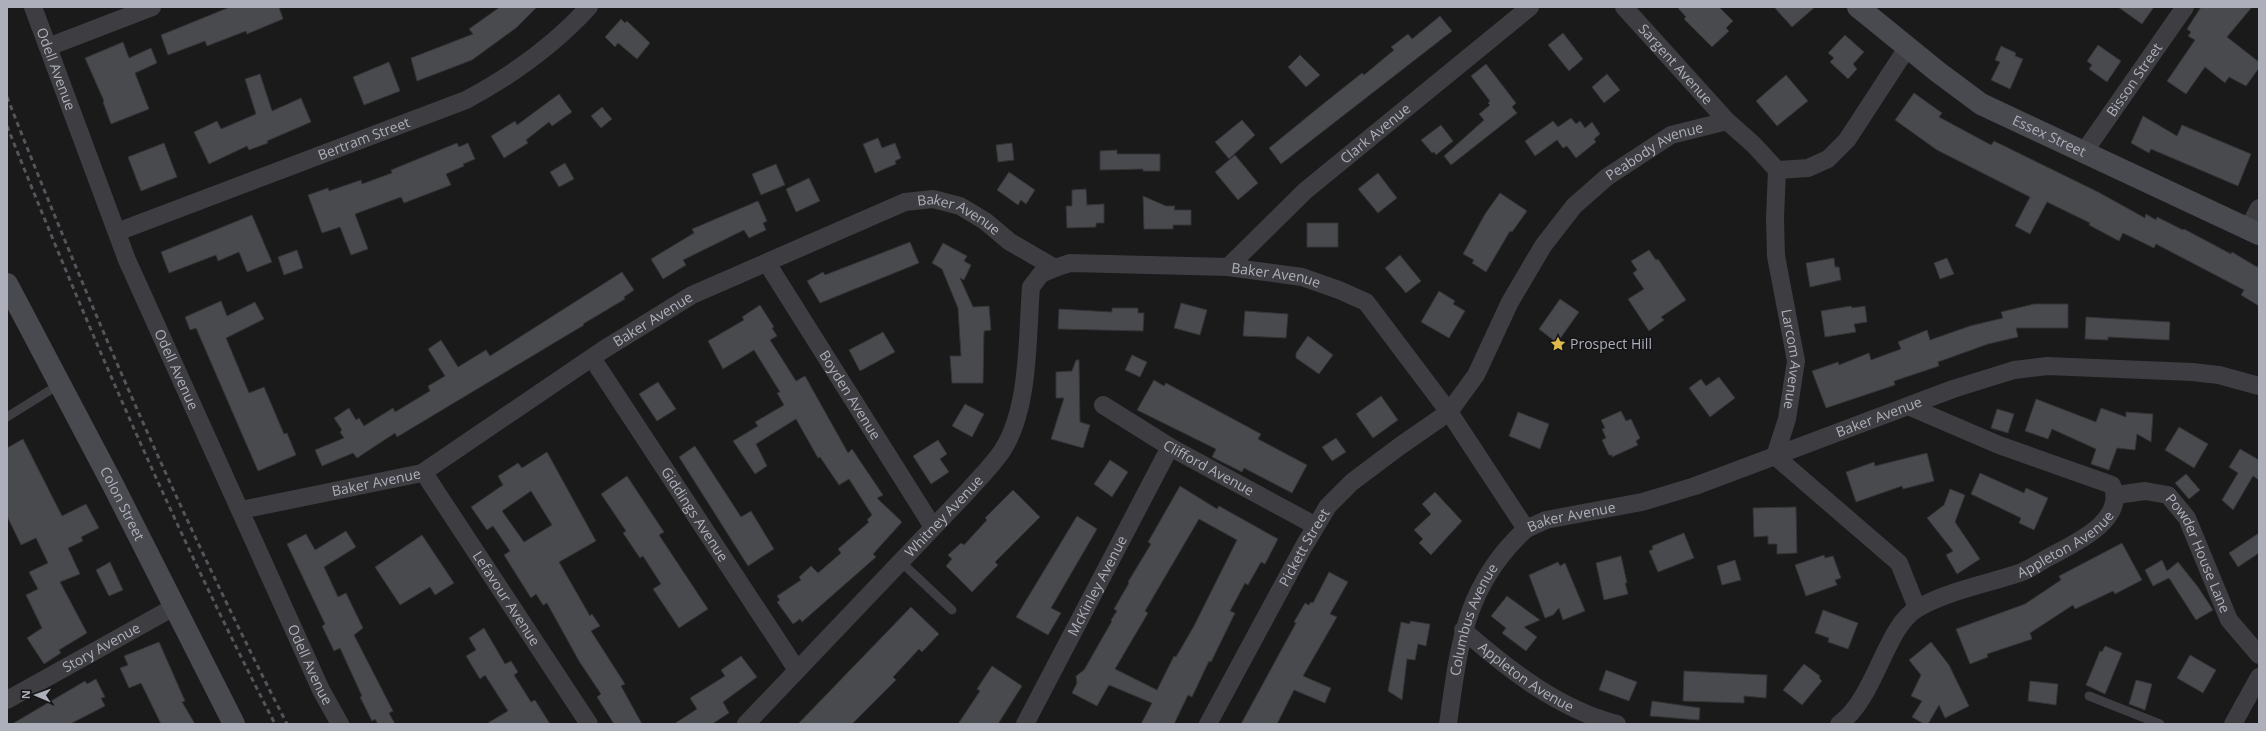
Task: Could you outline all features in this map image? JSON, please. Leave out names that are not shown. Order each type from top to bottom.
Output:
[{"type":"main road","name":"Essex Street","points":[[1869,10],[1907,48],[1982,104],[2253,232]]},
{"type":"main road","name":"Colon Street","points":[[7,284],[60,384],[234,724]]},
{"type":"street","name":"Odell Avenue","points":[[33,7],[127,260],[321,690],[340,724]]},
{"type":"street","points":[[48,47],[152,7]]},
{"type":"street","name":"Bertram Street","points":[[117,232],[466,100],[494,85],[528,62],[564,34],[589,7]]},
{"type":"street","name":"Clark Avenue","points":[[1228,267],[1305,191],[1530,7]]},
{"type":"street","name":"Sargent Avenue","points":[[1624,7],[1727,121]]},
{"type":"street","name":"Bisson Street","points":[[2084,152],[2185,7]]},
{"type":"street","points":[[1727,121],[1754,145],[1777,170],[1808,168],[1828,159],[1847,140],[1907,48]]},
{"type":"street","name":"Peabody Avenue","points":[[1449,412],[1476,375],[1510,302],[1543,246],[1574,206],[1607,177],[1671,135],[1727,121]]},
{"type":"street","name":"Larcom Avenue","points":[[1775,456],[1787,418],[1796,361],[1776,256],[1775,218],[1777,170]]},
{"type":"street","name":"Baker Avenue","points":[[240,510],[424,472],[592,358],[692,295],[905,202],[933,199],[960,206],[984,221],[1010,242],[1055,268],[1070,263],[1228,267],[1302,277],[1340,290],[1366,302],[1449,412],[1526,529],[1546,520],[1642,502],[1695,486],[1908,406],[2014,370],[2047,366],[2192,372],[2219,375],[2259,386]]},
{"type":"street","points":[[2253,232],[2259,208]]},
{"type":"street","name":"Boyden Avenue","points":[[767,263],[933,528]]},
{"type":"street","name":"Whitney Avenue","points":[[746,724],[933,528],[1002,452],[1014,427],[1023,385],[1031,286],[1041,274],[1055,268]]},
{"type":"street","name":"Giddings Avenue","points":[[592,358],[797,670]]},
{"type":"street","name":"Clifford Avenue","points":[[1103,405],[1170,447],[1316,526]]},
{"type":"street","name":"Appleton Avenue","points":[[1839,724],[1846,719],[1863,698],[1900,626],[1917,608],[2023,571],[2088,536],[2106,518],[2114,505],[2116,495],[2112,485],[1999,445],[1908,406]]},
{"type":"street","name":"Pickett Street","points":[[1208,724],[1328,506],[1352,482],[1449,412]]},
{"type":"street","name":"McKinley Avenue","points":[[1025,724],[1170,447]]},
{"type":"street","points":[[1775,456],[1899,563],[1917,608]]},
{"type":"street","name":"Lefavour Avenue","points":[[424,472],[589,724]]},
{"type":"street","name":"Powder House Lane","points":[[2116,495],[2145,491],[2168,495],[2187,518],[2229,620],[2259,655]]},
{"type":"street","name":"Columbus Avenue","points":[[1448,724],[1462,630],[1477,590],[1497,561],[1526,529]]},
{"type":"street","name":"Story Avenue","points":[[7,700],[174,607]]},
{"type":"street","name":"Appleton Avenue","points":[[1462,630],[1492,655],[1549,694],[1575,709],[1617,724]]},
{"type":"street","points":[[2233,724],[2259,677]]},
{"type":"lane","points":[[7,417],[60,384]]},
{"type":"lane","points":[[900,562],[952,610]]},
{"type":"lane","points":[[2089,696],[2160,724]]},
{"type":"building","points":[[230,7],[279,7],[283,19],[247,34],[246,31],[207,46],[205,41],[168,55],[161,35]]},
{"type":"building","points":[[500,7],[537,7],[516,28],[472,60],[417,81],[411,58],[473,34],[469,29]]},
{"type":"building","points":[[1677,7],[1719,7],[1733,21],[1726,28],[1729,31],[1712,47],[1684,19],[1686,17]]},
{"type":"building","points":[[1774,7],[1815,7],[1792,27]]},
{"type":"building","points":[[2118,7],[2154,7],[2142,24]]},
{"type":"building","points":[[2201,7],[2252,7],[2227,37],[2259,62],[2259,68],[2246,86],[2229,77],[2225,83],[2205,67],[2186,94],[2167,81],[2195,40],[2188,36],[2191,32],[2187,29]]},
{"type":"building","points":[[1440,16],[1452,31],[1281,164],[1269,148],[1362,73],[1364,75],[1394,50],[1391,47],[1408,34],[1412,39]]},
{"type":"building","points":[[621,19],[625,23],[627,21],[650,43],[637,59],[618,43],[615,47],[605,37]]},
{"type":"building","points":[[1563,33],[1583,59],[1569,71],[1548,45]]},
{"type":"building","points":[[1845,35],[1864,52],[1853,64],[1857,69],[1848,79],[1830,62],[1834,58],[1828,53]]},
{"type":"building","points":[[123,42],[129,58],[151,48],[157,63],[135,73],[149,109],[111,124],[103,102],[104,101],[85,58]]},
{"type":"building","points":[[2098,45],[2121,61],[2107,82],[2089,69],[2092,65],[2087,61]]},
{"type":"building","points":[[2001,46],[2016,53],[2015,56],[2023,59],[2010,89],[1991,80],[2000,62],[1995,60]]},
{"type":"building","points":[[1300,55],[1320,75],[1306,87],[1288,67]]},
{"type":"building","points":[[389,62],[400,91],[364,105],[353,77]]},
{"type":"building","points":[[1486,64],[1516,103],[1512,107],[1517,113],[1451,165],[1444,156],[1484,120],[1479,114],[1490,105],[1488,103],[1490,101],[1471,76]]},
{"type":"building","points":[[260,74],[272,111],[301,98],[311,122],[267,141],[268,143],[249,150],[247,146],[209,164],[194,132],[217,121],[221,129],[256,114],[245,79]]},
{"type":"building","points":[[1607,74],[1620,90],[1604,103],[1592,87]]},
{"type":"building","points":[[1786,75],[1808,101],[1777,126],[1756,101]]},
{"type":"building","points":[[1914,93],[1942,113],[1939,117],[1991,145],[1994,141],[2098,192],[2145,218],[2146,214],[2156,220],[2157,217],[2183,230],[2184,229],[2231,254],[2232,252],[2257,267],[2259,264],[2259,306],[2241,295],[2244,290],[2156,244],[2154,248],[2123,233],[2119,241],[2089,225],[2090,223],[2047,202],[2030,234],[2015,226],[2030,197],[1937,150],[1895,120]]},
{"type":"building","points":[[559,94],[572,112],[552,126],[549,122],[526,140],[528,143],[504,158],[491,136],[515,121],[517,125]]},
{"type":"building","points":[[602,107],[612,119],[601,128],[591,116]]},
{"type":"building","points":[[2143,116],[2177,136],[2182,125],[2251,154],[2238,186],[2151,149],[2149,153],[2131,143]]},
{"type":"building","points":[[1571,118],[1576,124],[1580,121],[1585,128],[1592,122],[1600,134],[1594,139],[1596,142],[1576,158],[1567,146],[1563,148],[1557,140],[1535,156],[1525,141],[1553,121],[1558,127]]},
{"type":"building","points":[[1242,120],[1255,135],[1229,159],[1215,142]]},
{"type":"building","points":[[1441,125],[1453,141],[1436,155],[1434,152],[1432,153],[1421,140]]},
{"type":"building","points":[[878,138],[882,148],[895,143],[901,158],[895,161],[896,164],[875,173],[863,144]]},
{"type":"building","points":[[164,143],[177,177],[141,191],[128,157]]},
{"type":"building","points":[[457,143],[459,147],[468,143],[475,159],[446,174],[451,185],[404,203],[401,197],[355,214],[368,249],[351,255],[340,227],[322,233],[308,195],[328,188],[329,191],[361,180],[362,184],[392,173],[391,170]]},
{"type":"building","points":[[1012,143],[1014,160],[998,162],[996,145]]},
{"type":"building","points":[[1117,150],[1117,154],[1160,154],[1160,171],[1143,171],[1143,169],[1100,170],[1100,151]]},
{"type":"building","points":[[1235,155],[1258,183],[1238,200],[1215,172]]},
{"type":"building","points":[[565,163],[574,179],[559,187],[550,172]]},
{"type":"building","points":[[776,164],[785,185],[761,195],[752,174]]},
{"type":"building","points":[[1009,172],[1035,190],[1026,204],[1021,200],[1018,205],[997,190]]},
{"type":"building","points":[[1378,173],[1397,198],[1378,213],[1358,189]]},
{"type":"building","points":[[809,178],[820,201],[796,212],[786,189]]},
{"type":"building","points":[[1086,189],[1087,205],[1104,204],[1104,223],[1096,223],[1096,227],[1067,228],[1066,206],[1072,206],[1072,190]]},
{"type":"building","points":[[1500,193],[1527,211],[1512,232],[1510,231],[1486,272],[1472,263],[1474,260],[1463,254],[1485,214]]},
{"type":"building","points":[[1143,196],[1166,206],[1175,206],[1174,210],[1191,210],[1191,225],[1173,225],[1173,229],[1144,229]]},
{"type":"building","points":[[758,201],[767,221],[763,223],[766,230],[749,238],[744,230],[683,260],[686,265],[663,279],[651,259],[694,233],[692,229]]},
{"type":"building","points":[[252,215],[272,262],[247,272],[239,252],[218,261],[216,255],[169,273],[161,252]]},
{"type":"building","points":[[1307,223],[1338,223],[1338,247],[1307,247]]},
{"type":"building","points":[[910,242],[919,263],[820,303],[807,281],[823,272],[825,275]]},
{"type":"building","points":[[943,243],[967,256],[964,261],[971,265],[964,280],[960,278],[973,307],[989,306],[991,330],[984,331],[983,383],[952,383],[950,356],[961,356],[958,308],[942,269],[932,263]]},
{"type":"building","points":[[297,250],[303,268],[284,275],[278,257]]},
{"type":"building","points":[[1649,250],[1656,260],[1658,259],[1686,300],[1661,317],[1664,320],[1649,331],[1628,299],[1644,289],[1633,273],[1637,270],[1631,261]]},
{"type":"building","points":[[1400,255],[1421,281],[1406,293],[1385,268]]},
{"type":"building","points":[[1834,258],[1835,267],[1839,267],[1841,280],[1810,287],[1806,263]]},
{"type":"building","points":[[1947,258],[1954,274],[1940,279],[1934,263]]},
{"type":"building","points":[[622,272],[634,290],[624,297],[625,299],[397,437],[395,433],[357,458],[353,453],[322,466],[315,450],[344,438],[340,432],[342,430],[334,418],[349,408],[356,420],[359,418],[364,426],[393,408],[395,412],[430,391],[428,386],[445,376],[428,349],[441,340],[458,367],[486,350],[490,356]]},
{"type":"building","points":[[1439,291],[1455,301],[1453,304],[1465,311],[1449,338],[1421,322]]},
{"type":"building","points":[[1560,299],[1579,312],[1557,343],[1539,329]]},
{"type":"building","points":[[221,301],[227,316],[255,302],[264,319],[226,338],[249,393],[264,387],[284,434],[287,433],[296,455],[258,471],[196,328],[190,330],[185,317]]},
{"type":"building","points":[[1181,303],[1207,310],[1200,335],[1174,328]]},
{"type":"building","points":[[2034,304],[2068,304],[2068,328],[2016,328],[2018,337],[1988,344],[1938,362],[1939,366],[1894,381],[1895,385],[1826,408],[1812,371],[1838,362],[1839,365],[1869,353],[1871,360],[1901,349],[1898,342],[1927,330],[1930,340],[1970,326],[2003,318],[2001,312]]},
{"type":"building","points":[[760,305],[774,327],[772,328],[777,336],[770,340],[796,381],[805,376],[848,453],[852,449],[883,495],[877,498],[902,522],[873,554],[876,557],[802,622],[800,619],[793,624],[777,602],[780,600],[777,596],[801,580],[799,577],[811,566],[818,573],[841,553],[838,549],[869,522],[867,520],[872,515],[849,479],[839,485],[820,457],[818,458],[796,419],[756,444],[767,466],[755,474],[733,441],[758,426],[755,422],[784,405],[777,393],[780,392],[754,350],[723,369],[708,341],[744,320],[742,317]]},
{"type":"building","points":[[1851,306],[1852,308],[1865,306],[1867,322],[1854,324],[1856,332],[1825,337],[1821,311]]},
{"type":"building","points":[[1112,308],[1138,308],[1138,313],[1144,313],[1143,331],[1058,329],[1059,309],[1112,312]]},
{"type":"building","points":[[1245,311],[1288,314],[1286,338],[1243,336]]},
{"type":"building","points":[[2086,317],[2170,322],[2169,340],[2108,337],[2108,340],[2085,339]]},
{"type":"building","points":[[883,332],[895,352],[860,371],[849,350]]},
{"type":"building","points":[[1308,336],[1333,355],[1319,374],[1296,358],[1296,353]]},
{"type":"building","points":[[1132,355],[1147,362],[1140,377],[1125,370]]},
{"type":"building","points":[[1076,360],[1079,360],[1080,422],[1090,425],[1083,448],[1051,439],[1064,398],[1056,398],[1056,372],[1072,371]]},
{"type":"building","points":[[1719,377],[1735,398],[1710,417],[1689,388],[1701,379],[1706,386]]},
{"type":"building","points":[[1154,380],[1164,386],[1166,383],[1261,434],[1258,439],[1307,465],[1292,493],[1244,468],[1242,472],[1212,457],[1216,449],[1137,410]]},
{"type":"building","points":[[658,382],[676,409],[657,421],[639,394]]},
{"type":"building","points":[[1381,396],[1398,420],[1373,438],[1356,414]]},
{"type":"building","points":[[2036,399],[2096,422],[2101,408],[2126,417],[2126,412],[2153,414],[2151,442],[2137,434],[2135,450],[2117,448],[2109,470],[2091,464],[2096,449],[2052,429],[2048,439],[2025,431]]},
{"type":"building","points":[[965,404],[984,414],[972,437],[952,426]]},
{"type":"building","points":[[1997,409],[2014,414],[2008,433],[1991,428]]},
{"type":"building","points":[[1621,411],[1626,421],[1631,419],[1640,438],[1636,441],[1638,445],[1612,457],[1612,455],[1609,455],[1602,440],[1606,438],[1602,429],[1605,428],[1601,420]]},
{"type":"building","points":[[1518,412],[1549,424],[1540,449],[1509,436]]},
{"type":"building","points":[[2179,427],[2208,444],[2194,468],[2165,450]]},
{"type":"building","points":[[1336,438],[1346,452],[1332,461],[1322,447]]},
{"type":"building","points":[[23,439],[62,516],[86,504],[99,528],[81,537],[83,541],[68,548],[80,574],[60,582],[87,633],[59,650],[61,653],[44,664],[27,638],[42,628],[26,595],[38,589],[29,572],[48,563],[36,538],[21,545],[7,516],[7,448]]},
{"type":"building","points":[[938,440],[947,454],[940,459],[949,472],[931,484],[913,456]]},
{"type":"building","points":[[695,446],[741,517],[751,511],[774,549],[748,566],[679,457]]},
{"type":"building","points":[[2240,449],[2259,460],[2259,480],[2253,476],[2233,510],[2222,500],[2238,473],[2229,467]]},
{"type":"building","points":[[547,452],[596,541],[559,562],[590,616],[592,614],[600,626],[591,631],[625,684],[621,686],[642,724],[614,724],[597,697],[601,694],[579,661],[547,603],[543,605],[536,594],[531,598],[504,555],[510,551],[493,526],[487,530],[471,507],[503,485],[498,476],[518,463],[522,468]],"holes":[[[531,491],[552,525],[524,542],[502,511]]]},
{"type":"building","points":[[1927,453],[1934,481],[1903,489],[1902,486],[1856,502],[1846,472],[1874,462],[1875,466]]},
{"type":"building","points":[[1110,460],[1128,472],[1112,497],[1094,484]]},
{"type":"building","points":[[1980,473],[2024,493],[2026,488],[2048,498],[2034,530],[2019,523],[2021,518],[1971,494]]},
{"type":"building","points":[[2186,474],[2200,490],[2189,499],[2175,483]]},
{"type":"building","points":[[627,476],[664,532],[659,535],[708,609],[679,628],[653,589],[661,584],[643,556],[640,558],[623,533],[626,531],[601,494]]},
{"type":"building","points":[[1180,486],[1217,509],[1219,506],[1278,539],[1265,564],[1261,562],[1248,585],[1245,583],[1230,611],[1235,613],[1211,662],[1209,661],[1192,697],[1188,695],[1174,724],[1141,724],[1152,703],[1109,685],[1097,706],[1072,693],[1077,683],[1076,676],[1084,670],[1112,621],[1111,620],[1117,611],[1114,609],[1151,544],[1148,542]],"holes":[[[1199,519],[1237,540],[1194,626],[1176,657],[1174,656],[1157,690],[1115,669],[1148,613],[1145,611]]]},
{"type":"building","points":[[1950,489],[1965,495],[1955,522],[1980,559],[1957,574],[1946,555],[1953,551],[1927,518],[1944,505]]},
{"type":"building","points":[[1013,490],[1040,517],[995,562],[998,565],[972,592],[946,566],[952,559],[948,555],[961,543],[964,545],[987,520],[985,518]]},
{"type":"building","points":[[1435,492],[1462,521],[1431,555],[1419,543],[1423,539],[1414,530],[1431,514],[1422,504]]},
{"type":"building","points":[[1796,507],[1797,553],[1777,554],[1777,544],[1768,544],[1768,536],[1754,537],[1753,508]]},
{"type":"building","points":[[1077,516],[1097,529],[1051,608],[1061,613],[1048,635],[1016,617]]},
{"type":"building","points":[[346,531],[356,547],[324,567],[338,597],[346,593],[363,628],[354,635],[393,711],[389,713],[395,724],[378,724],[375,719],[372,721],[360,697],[362,696],[340,648],[334,651],[322,626],[325,624],[287,544],[306,534],[315,550]]},
{"type":"building","points":[[1684,533],[1694,558],[1658,572],[1649,551],[1653,549],[1652,546]]},
{"type":"building","points":[[2259,533],[2259,553],[2238,567],[2229,553]]},
{"type":"building","points":[[422,535],[454,583],[435,595],[430,587],[400,605],[375,567]]},
{"type":"building","points":[[2122,543],[2142,580],[2115,594],[2113,591],[2075,609],[2073,605],[2030,633],[2032,639],[1987,654],[1988,657],[1970,664],[1956,629],[2025,604],[2061,580],[2059,576]]},
{"type":"building","points":[[1824,555],[1825,558],[1833,556],[1841,578],[1835,580],[1837,585],[1806,596],[1795,565]]},
{"type":"building","points":[[1621,556],[1628,594],[1604,600],[1596,563]]},
{"type":"building","points":[[1735,560],[1741,580],[1722,585],[1717,566]]},
{"type":"building","points":[[2162,560],[2167,571],[2178,562],[2198,587],[2213,610],[2196,620],[2169,578],[2153,586],[2145,570]]},
{"type":"building","points":[[110,562],[123,590],[109,596],[96,570]]},
{"type":"building","points":[[1558,562],[1560,566],[1565,563],[1585,611],[1563,620],[1559,608],[1553,615],[1545,618],[1529,575]]},
{"type":"building","points":[[1329,572],[1348,582],[1330,614],[1337,617],[1303,676],[1331,688],[1325,703],[1294,690],[1277,724],[1241,724],[1296,623],[1294,622],[1305,603],[1309,605],[1311,602],[1313,603]]},
{"type":"building","points":[[1507,596],[1540,620],[1524,627],[1537,637],[1526,651],[1502,633],[1506,628],[1491,616]]},
{"type":"building","points":[[911,607],[939,634],[922,652],[919,649],[893,677],[896,680],[852,724],[798,724]]},
{"type":"building","points":[[1823,610],[1858,623],[1848,649],[1828,642],[1829,638],[1815,633]]},
{"type":"building","points":[[1410,621],[1430,624],[1426,646],[1418,644],[1415,660],[1407,659],[1402,700],[1388,691],[1401,622],[1410,624]]},
{"type":"building","points":[[484,628],[505,664],[511,661],[518,672],[514,675],[531,702],[535,700],[550,724],[486,724],[508,711],[485,675],[480,679],[466,656],[476,650],[469,638]]},
{"type":"building","points":[[159,642],[185,701],[182,702],[195,724],[161,724],[141,683],[129,688],[120,668],[128,665],[124,656]]},
{"type":"building","points":[[1931,642],[1949,665],[1969,706],[1945,718],[1939,705],[1928,724],[1924,724],[1912,717],[1922,701],[1911,696],[1921,675],[1909,660]]},
{"type":"building","points":[[2105,646],[2122,653],[2105,694],[2086,685],[2100,651],[2102,652]]},
{"type":"building","points":[[2190,655],[2216,670],[2203,693],[2177,678]]},
{"type":"building","points":[[741,656],[757,677],[723,702],[729,713],[712,724],[674,724],[697,709],[690,698],[725,676],[721,670]]},
{"type":"building","points":[[1804,664],[1820,676],[1819,678],[1822,681],[1802,705],[1783,690]]},
{"type":"building","points":[[992,666],[1022,686],[998,724],[958,724],[980,691],[977,689]]},
{"type":"building","points":[[1606,670],[1637,682],[1629,701],[1599,690]]},
{"type":"building","points":[[1684,671],[1767,675],[1766,698],[1744,696],[1744,703],[1683,701]]},
{"type":"building","points":[[96,679],[105,697],[101,698],[105,706],[70,724],[12,724],[85,681],[87,684]]},
{"type":"building","points":[[2136,680],[2152,684],[2145,710],[2129,704]]},
{"type":"building","points":[[2030,681],[2058,684],[2056,705],[2028,701]]},
{"type":"building","points":[[1652,701],[1700,708],[1699,720],[1650,716]]},
{"type":"railway","points":[[7,97],[71,256],[139,414],[211,570],[287,724]]},
{"type":"railway","points":[[7,126],[69,278],[134,428],[202,577],[275,724]]},
{"type":"place","name":"Prospect Hill","points":[[1558,344]]}]
